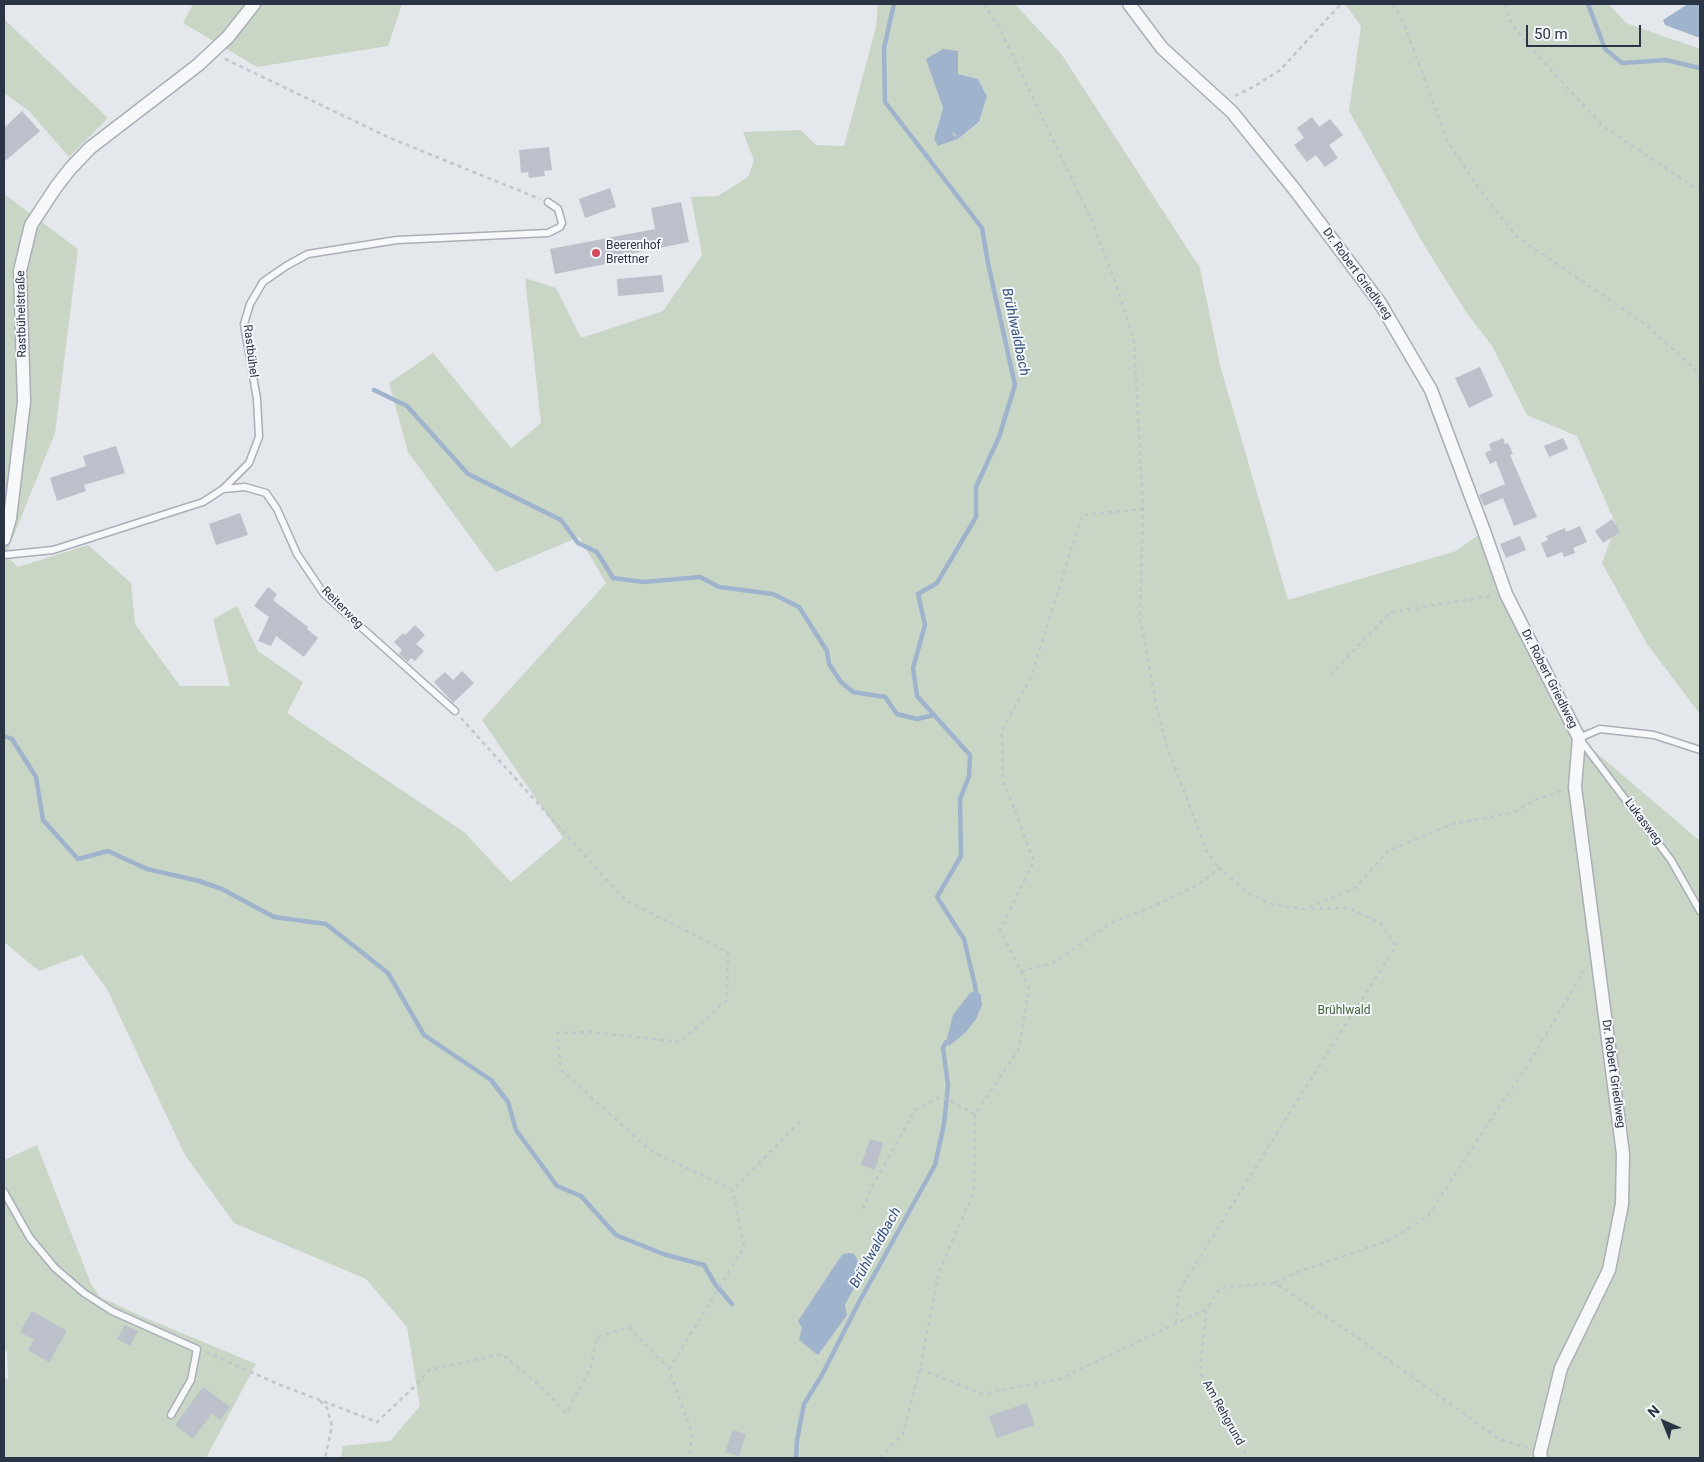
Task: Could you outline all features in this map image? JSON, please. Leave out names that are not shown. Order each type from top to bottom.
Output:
[{"type":"street","name":"Rastbühelstraße","points":[[4,539],[10,518],[24,402],[20,271],[31,224],[65,175],[90,148],[173,86],[228,38],[254,4]]},
{"type":"street","name":"Dr. Robert Griedlweg","points":[[1129,4],[1162,48],[1232,112],[1295,190],[1380,303],[1430,390],[1506,594],[1579,738],[1575,787],[1623,1154],[1622,1204],[1609,1270],[1561,1368],[1541,1456]]},
{"type":"lane","name":"Rastbühel","points":[[4,555],[52,550],[203,502],[223,489],[250,463],[259,437],[257,400],[244,324],[250,304],[263,282],[286,266],[308,254],[397,240],[548,234],[560,227],[562,222],[558,209],[548,202]]},
{"type":"lane","name":"Reiterweg","points":[[223,489],[245,488],[266,493],[277,509],[297,554],[324,594],[454,711]]},
{"type":"lane","points":[[1579,738],[1600,729],[1654,735],[1700,750]]},
{"type":"lane","name":"Lukasweg","points":[[1579,738],[1671,860],[1700,912]]},
{"type":"lane","points":[[4,1192],[30,1238],[55,1268],[84,1293],[112,1311],[198,1349],[191,1380],[171,1415]]},
{"type":"path","points":[[984,4],[1000,29],[1083,203],[1116,284],[1134,341],[1143,509],[1140,618],[1157,708],[1166,744],[1207,852],[1219,868],[1250,894],[1258,898],[1274,905],[1304,909],[1349,908],[1380,923],[1396,946],[1298,1098],[1179,1291],[1176,1323]]},
{"type":"path","points":[[1222,102],[1255,86],[1280,70],[1341,4]]},
{"type":"path","points":[[1393,4],[1404,24],[1448,142],[1480,190],[1516,236],[1644,324],[1694,368],[1700,379]]},
{"type":"path","points":[[1505,4],[1511,23],[1538,56],[1603,126],[1700,190]]},
{"type":"path","points":[[212,52],[390,138],[548,202]]},
{"type":"path","points":[[953,132],[958,139]]},
{"type":"path","points":[[880,1458],[904,1434],[920,1369],[939,1271],[974,1192],[975,1114],[1019,1049],[1029,987],[1000,930],[1034,861],[1003,780],[1002,731],[1031,677],[1082,515],[1143,509]]},
{"type":"path","points":[[1330,675],[1391,612],[1506,594]]},
{"type":"path","points":[[454,711],[625,900],[728,952],[727,1000],[680,1042],[590,1032],[557,1033],[561,1070],[651,1151],[733,1190]]},
{"type":"path","points":[[1304,909],[1355,888],[1388,851],[1452,824],[1512,813],[1539,798],[1575,787]]},
{"type":"path","points":[[1021,971],[1053,963],[1111,923],[1154,906],[1198,885],[1219,868]]},
{"type":"path","points":[[920,1369],[982,1394],[1060,1379],[1206,1309],[1220,1288],[1275,1283],[1294,1273],[1390,1240],[1428,1216],[1491,1118],[1526,1068],[1582,977],[1585,968]]},
{"type":"path","points":[[863,1209],[873,1185],[915,1110],[941,1096],[975,1114]]},
{"type":"path","points":[[733,1190],[801,1120]]},
{"type":"path","points":[[669,1369],[744,1248],[733,1190]]},
{"type":"path","points":[[1275,1283],[1357,1337],[1499,1438],[1541,1456]]},
{"type":"path","name":"Am Rehgrund","points":[[1206,1309],[1200,1372],[1242,1440],[1246,1458]]},
{"type":"path","points":[[198,1349],[319,1400],[377,1422],[429,1370],[502,1354],[542,1388],[566,1413],[590,1370],[597,1337],[629,1327],[669,1369],[692,1434],[689,1458]]},
{"type":"path","points":[[319,1400],[326,1408],[332,1426],[325,1458]]},
{"type":"green space","points":[[193,4],[402,4],[388,46],[257,67],[183,23]]},
{"type":"green space","name":"Brühlwald","points":[[878,4],[1015,4],[1062,55],[1200,268],[1220,365],[1288,600],[1456,551],[1484,531],[1506,594],[1579,738],[1700,841],[1700,1458],[341,1458],[343,1446],[390,1441],[420,1406],[407,1327],[366,1279],[234,1223],[185,1155],[107,989],[82,955],[39,971],[4,942],[4,194],[78,249],[55,433],[6,555],[18,567],[88,545],[131,583],[135,624],[180,686],[230,686],[213,619],[237,606],[258,651],[303,682],[287,713],[464,832],[511,882],[563,838],[482,720],[606,583],[579,537],[496,572],[408,452],[389,383],[433,353],[511,448],[541,423],[525,278],[556,288],[581,338],[663,311],[702,255],[691,197],[718,196],[748,177],[754,160],[743,132],[801,130],[816,145],[844,146],[876,27]],"holes":[[[958,51],[958,74],[978,79],[987,96],[979,123],[958,139],[938,146],[934,139],[943,108],[927,59]]]},
{"type":"green space","points":[[1345,4],[1609,4],[1626,23],[1700,49],[1700,714],[1647,644],[1602,563],[1616,525],[1577,436],[1527,415],[1492,346],[1466,312],[1424,245],[1349,111],[1361,26]]},
{"type":"green space","points":[[4,19],[108,118],[69,157],[29,111],[4,93]]},
{"type":"green space","points":[[37,1145],[91,1284],[100,1297],[256,1364],[206,1458],[4,1458],[4,1378],[8,1379],[7,1352],[4,1349],[4,1160]]},
{"type":"water","points":[[1688,4],[1700,4],[1700,38],[1665,25],[1663,20]]},
{"type":"water","points":[[943,49],[958,51],[958,74],[978,79],[987,96],[979,122],[958,139],[938,146],[934,139],[943,108],[926,59]]},
{"type":"water","points":[[976,990],[981,995],[982,1005],[976,1019],[966,1032],[949,1046],[946,1042],[953,1015],[970,993]]},
{"type":"water","points":[[843,1254],[854,1254],[863,1271],[845,1305],[847,1315],[818,1355],[799,1340],[802,1328],[798,1321],[839,1259]]},
{"type":"building","points":[[22,111],[40,131],[4,162],[4,128]]},
{"type":"building","points":[[1312,117],[1319,127],[1330,119],[1343,135],[1329,145],[1338,158],[1325,167],[1316,155],[1307,162],[1294,145],[1304,138],[1297,128]]},
{"type":"building","points":[[549,147],[552,170],[544,171],[545,176],[529,178],[528,172],[521,173],[519,150]]},
{"type":"building","points":[[610,188],[616,207],[585,218],[579,199]]},
{"type":"building","points":[[681,202],[689,242],[610,258],[611,263],[555,274],[550,249],[655,229],[651,208]]},
{"type":"building","points":[[662,275],[664,292],[618,296],[617,279]]},
{"type":"building","points":[[1480,367],[1493,396],[1469,408],[1455,378]]},
{"type":"building","points":[[1503,438],[1505,444],[1508,443],[1513,454],[1510,455],[1537,517],[1514,526],[1503,498],[1484,506],[1479,495],[1505,484],[1496,461],[1490,464],[1485,453],[1491,450],[1489,444]]},
{"type":"building","points":[[1563,438],[1568,449],[1549,457],[1544,446]]},
{"type":"building","points":[[116,446],[125,473],[84,485],[86,491],[57,501],[50,478],[86,466],[83,456]]},
{"type":"building","points":[[240,513],[248,535],[216,545],[209,524]]},
{"type":"building","points":[[1612,519],[1620,532],[1603,543],[1595,531]]},
{"type":"building","points":[[1580,526],[1587,542],[1573,548],[1575,553],[1564,557],[1562,552],[1547,558],[1541,543],[1548,540],[1546,536],[1565,528],[1566,532]]},
{"type":"building","points":[[1520,536],[1526,550],[1506,558],[1500,544]]},
{"type":"building","points":[[268,587],[277,594],[273,600],[308,627],[307,629],[318,638],[304,657],[276,636],[271,646],[258,641],[269,617],[254,606]]},
{"type":"building","points":[[415,625],[425,635],[416,644],[424,651],[415,661],[411,658],[408,662],[399,654],[402,650],[394,642]]},
{"type":"building","points":[[462,671],[474,683],[453,703],[434,682],[445,672],[453,680]]},
{"type":"building","points":[[870,1139],[883,1143],[875,1170],[861,1165]]},
{"type":"building","points":[[32,1311],[67,1331],[49,1362],[28,1350],[34,1340],[20,1332]]},
{"type":"building","points":[[125,1325],[138,1331],[130,1346],[117,1339]]},
{"type":"building","points":[[203,1387],[230,1407],[220,1420],[212,1413],[193,1439],[175,1425]]},
{"type":"building","points":[[1027,1403],[1035,1425],[997,1438],[989,1416]]},
{"type":"building","points":[[733,1430],[746,1434],[739,1456],[725,1452]]},
{"type":"waterway","name":"Brühlwaldbach","points":[[894,4],[884,48],[885,102],[982,228],[1015,385],[999,437],[976,487],[976,517],[937,583],[918,594],[925,625],[913,668],[917,696],[970,755],[969,776],[960,799],[961,856],[937,897],[964,939],[976,990]]},
{"type":"waterway","points":[[1588,4],[1605,49],[1622,63],[1666,60],[1700,68]]},
{"type":"waterway","points":[[374,390],[407,406],[468,474],[561,520],[578,543],[597,552],[613,578],[644,582],[700,577],[719,587],[773,594],[799,607],[827,651],[829,664],[841,682],[853,692],[885,697],[897,714],[917,719],[934,715]]},
{"type":"waterway","points":[[4,736],[12,739],[36,777],[43,820],[78,859],[108,851],[147,869],[199,881],[222,889],[274,917],[326,924],[388,973],[424,1035],[491,1080],[508,1102],[516,1130],[557,1186],[581,1196],[616,1235],[663,1254],[704,1265],[715,1284],[732,1304]]},
{"type":"waterway","name":"Brühlwaldbach","points":[[796,1458],[797,1440],[804,1404],[822,1375],[858,1304],[935,1165],[944,1124],[948,1085],[943,1048],[946,1042]]},
{"type":"place","name":"Beerenhof Brettner","points":[[596,253]]}]
